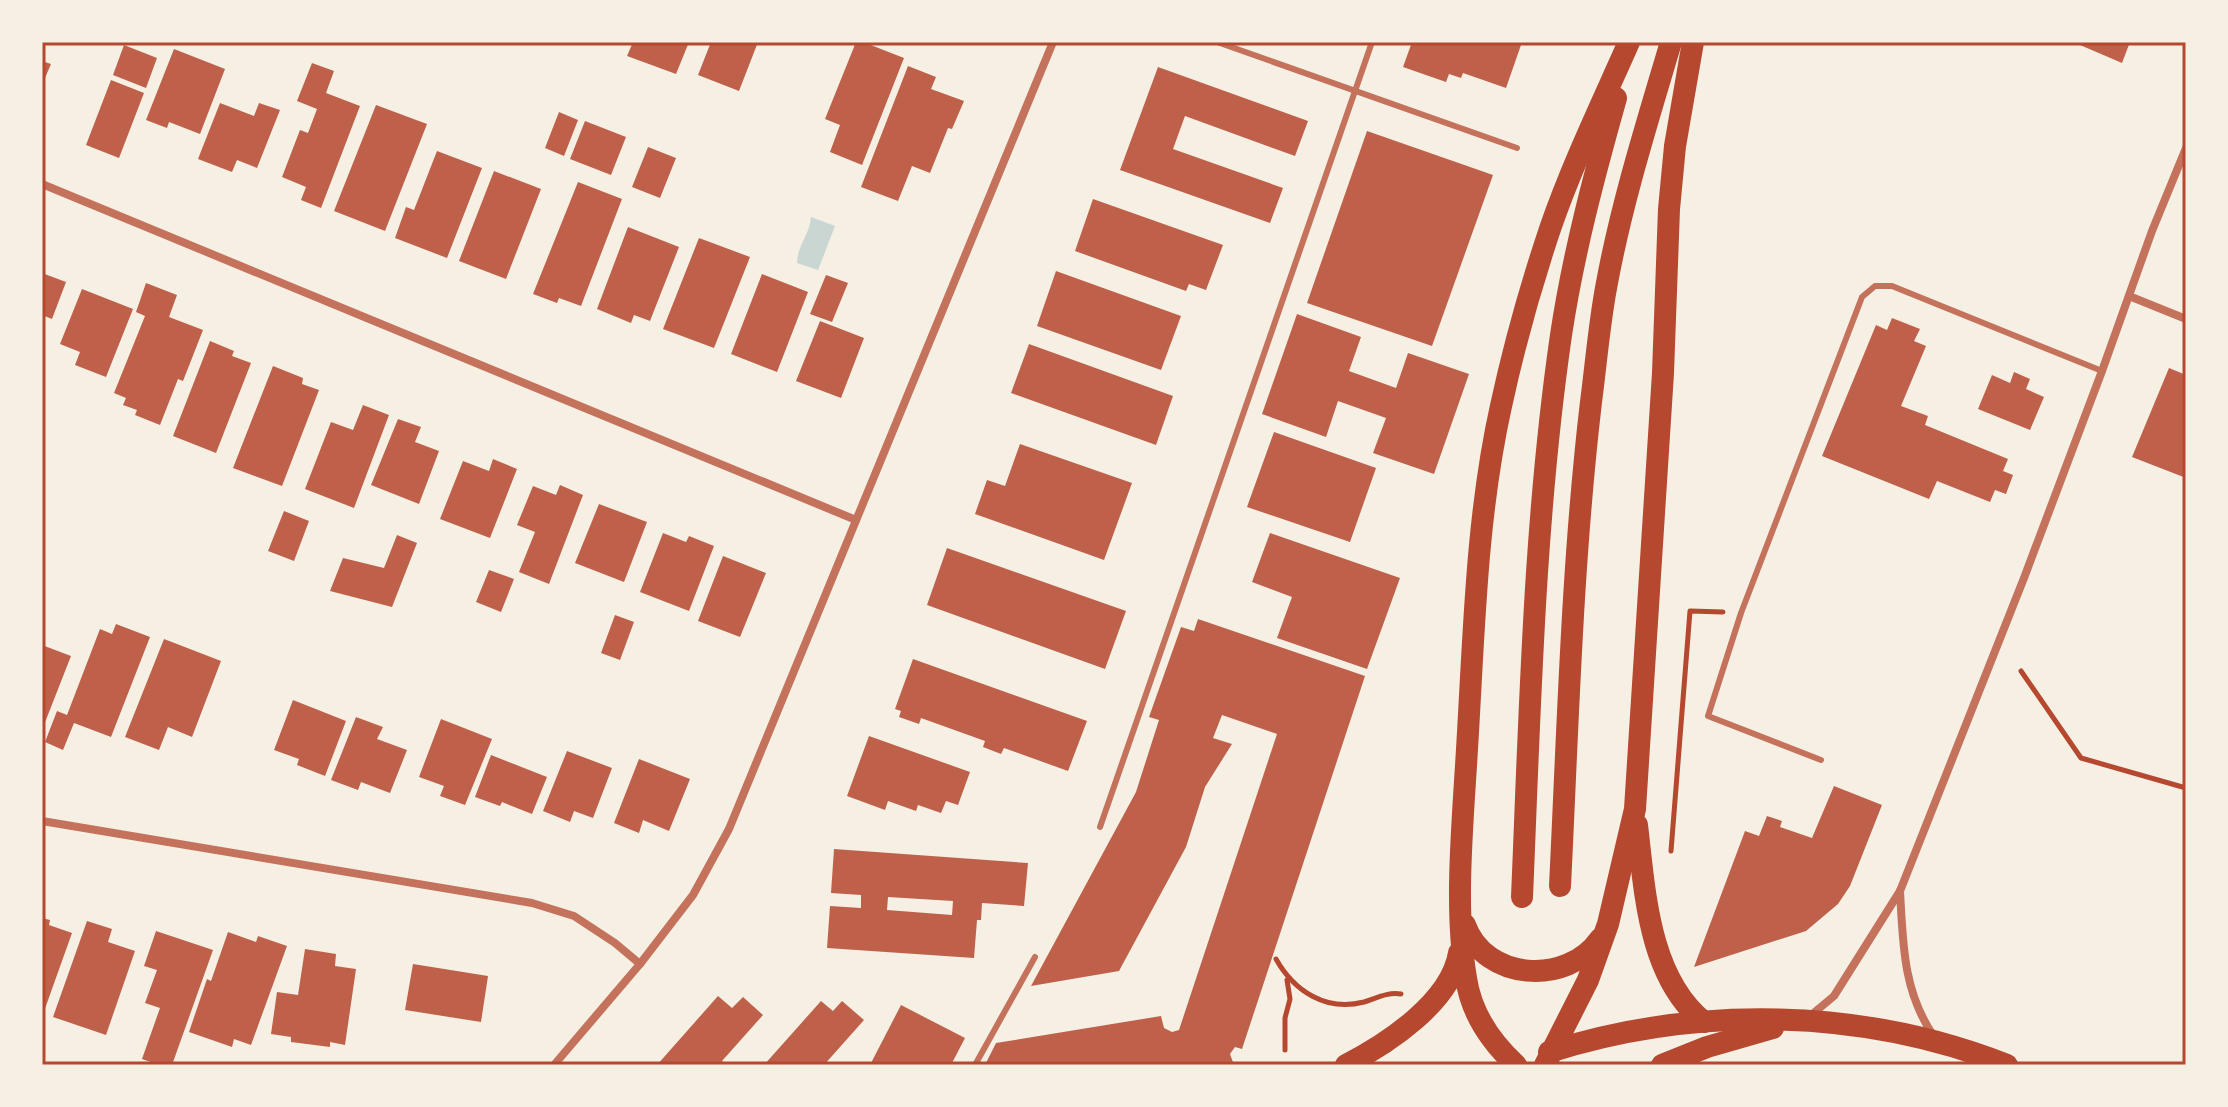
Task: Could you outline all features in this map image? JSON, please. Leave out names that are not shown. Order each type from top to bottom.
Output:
[{"type":"highway","points":[[1522,897],[1538,539],[1561,333],[1590,187],[1630,42]]},
{"type":"highway","points":[[1346,1065],[1367,1054],[1439,998],[1458,961],[1476,599],[1493,447],[1531,291],[1552,225],[1630,42]]},
{"type":"highway","points":[[1560,886],[1583,476],[1604,302],[1631,177],[1671,42]]},
{"type":"highway","points":[[1550,1058],[1588,980],[1608,924],[1635,809],[1663,373],[1669,209],[1675,146],[1693,42]]},
{"type":"highway","points":[[1635,809],[1643,878],[1655,939],[1676,992],[1704,1022]]},
{"type":"highway","points":[[1462,917],[1470,937],[1484,954],[1500,963],[1531,971],[1561,967],[1587,955],[1608,924]]},
{"type":"highway","points":[[1462,917],[1465,978],[1470,997],[1480,1021],[1513,1064],[1550,1058],[1615,1034],[1704,1022],[1805,1020],[1937,1040],[2007,1065]]},
{"type":"highway","points":[[1662,1065],[1707,1047],[1805,1020]]},
{"type":"street","points":[[554,1065],[640,964],[693,895],[729,829],[1053,42]]},
{"type":"street","points":[[1805,1020],[1834,996],[1900,891],[2024,578],[2152,231],[2186,148]]},
{"type":"street","points":[[42,184],[856,520]]},
{"type":"street","points":[[2129,296],[2186,319]]},
{"type":"street","points":[[42,821],[532,903],[574,916],[640,964]]},
{"type":"street","points":[[1900,891],[1909,983],[1915,1004],[1937,1040]]},
{"type":"lane","points":[[1217,42],[1517,148]]},
{"type":"lane","points":[[1100,827],[1372,42]]},
{"type":"lane","points":[[1821,760],[1708,716],[1741,613],[1862,297],[1883,284],[1902,289],[2102,371]]},
{"type":"lane","points":[[975,1065],[1035,957]]},
{"type":"path","points":[[1671,852],[1690,611],[1741,613]]},
{"type":"path","points":[[2021,671],[2081,758],[2186,788]]},
{"type":"path","points":[[1276,959],[1287,978],[1290,999],[1285,1018],[1285,1050]]},
{"type":"path","points":[[1287,978],[1313,998],[1334,1004],[1354,1004],[1391,993],[1413,997]]},
{"type":"shaded area","points":[[811,217],[835,226],[818,270],[797,263]]},
{"type":"building","points":[[633,42],[689,42],[676,74],[627,56]]},
{"type":"building","points":[[711,42],[758,42],[739,91],[698,75]]},
{"type":"building","points":[[856,42],[904,58],[862,165],[830,152],[840,125],[825,119]]},
{"type":"building","points":[[1412,42],[1512,42],[1521,45],[1506,88],[1463,73],[1461,78],[1449,74],[1446,82],[1403,67]]},
{"type":"building","points":[[2073,42],[2130,42],[2122,63]]},
{"type":"building","points":[[124,45],[157,58],[146,88],[113,75]]},
{"type":"building","points":[[174,49],[225,69],[200,134],[169,122],[167,128],[146,120]]},
{"type":"building","points":[[42,61],[51,64],[42,85]]},
{"type":"building","points":[[312,63],[334,71],[326,93],[360,106],[321,208],[301,200],[306,187],[282,177],[300,130],[308,133],[317,109],[297,101]]},
{"type":"building","points":[[908,66],[936,77],[931,89],[964,101],[952,129],[948,128],[930,173],[912,166],[898,201],[861,187]]},
{"type":"building","points":[[1158,67],[1308,121],[1295,156],[1185,116],[1173,149],[1283,188],[1270,223],[1120,170]]},
{"type":"building","points":[[111,80],[144,93],[119,158],[86,145]]},
{"type":"building","points":[[220,103],[254,116],[259,103],[280,110],[257,168],[237,160],[232,172],[198,159]]},
{"type":"building","points":[[376,105],[427,124],[385,231],[334,211]]},
{"type":"building","points":[[559,112],[578,120],[564,156],[545,148]]},
{"type":"building","points":[[585,121],[626,137],[611,175],[570,159]]},
{"type":"building","points":[[1367,131],[1493,175],[1432,346],[1307,303]]},
{"type":"building","points":[[648,147],[676,158],[660,198],[632,187]]},
{"type":"building","points":[[437,151],[482,168],[447,258],[395,238],[406,207],[414,210]]},
{"type":"building","points":[[494,171],[541,189],[506,279],[459,261]]},
{"type":"building","points":[[578,182],[622,199],[581,306],[559,298],[557,303],[533,294]]},
{"type":"building","points":[[1093,199],[1223,245],[1206,290],[1189,284],[1186,291],[1075,251]]},
{"type":"building","points":[[628,227],[679,247],[650,321],[634,315],[631,323],[597,309]]},
{"type":"building","points":[[699,238],[750,257],[714,348],[663,329]]},
{"type":"building","points":[[1056,271],[1181,316],[1161,370],[1037,326]]},
{"type":"building","points":[[42,273],[66,282],[52,319],[42,315]]},
{"type":"building","points":[[762,274],[808,292],[777,372],[731,354]]},
{"type":"building","points":[[826,275],[848,283],[832,322],[810,314]]},
{"type":"building","points":[[146,283],[177,295],[169,317],[203,330],[183,381],[178,379],[160,425],[135,415],[137,410],[123,405],[126,398],[114,393],[145,316],[136,312]]},
{"type":"building","points":[[82,289],[133,309],[106,377],[75,365],[80,352],[60,344]]},
{"type":"building","points":[[1297,314],[1361,337],[1349,371],[1396,388],[1408,353],[1469,374],[1434,474],[1373,453],[1386,418],[1338,401],[1326,437],[1262,414]]},
{"type":"building","points":[[1892,318],[1920,329],[1914,341],[1926,346],[1901,406],[1928,416],[1925,425],[2008,459],[2003,471],[2013,475],[2006,494],[1995,490],[1990,502],[1937,481],[1929,499],[1822,456],[1876,325],[1887,330]]},
{"type":"building","points":[[820,321],[864,338],[841,398],[796,381]]},
{"type":"building","points":[[210,341],[234,351],[232,356],[251,363],[216,453],[173,436]]},
{"type":"building","points":[[1029,344],[1173,396],[1156,445],[1011,393]]},
{"type":"building","points":[[273,366],[303,378],[302,384],[319,390],[282,486],[233,468]]},
{"type":"building","points":[[2169,368],[2186,375],[2186,478],[2132,457]]},
{"type":"building","points":[[2014,372],[2030,379],[2026,389],[2044,397],[2030,430],[1978,409],[1992,375],[2010,383]]},
{"type":"building","points":[[363,405],[389,415],[354,508],[305,489],[331,422],[353,430]]},
{"type":"building","points":[[398,419],[421,427],[415,442],[439,451],[419,504],[371,485]]},
{"type":"building","points":[[1274,432],[1376,468],[1350,542],[1247,507]]},
{"type":"building","points":[[1020,444],[1132,483],[1104,560],[975,514],[987,480],[1005,486]]},
{"type":"building","points":[[493,459],[517,469],[490,538],[440,519],[463,461],[489,471]]},
{"type":"building","points":[[560,485],[583,495],[549,584],[519,572],[535,532],[517,525],[533,486],[556,495]]},
{"type":"building","points":[[599,504],[647,522],[624,582],[575,563]]},
{"type":"building","points":[[284,511],[309,521],[294,561],[268,551]]},
{"type":"building","points":[[663,533],[686,542],[689,536],[714,546],[689,611],[640,592]]},
{"type":"building","points":[[1270,533],[1400,578],[1367,669],[1277,638],[1292,597],[1252,582]]},
{"type":"building","points":[[397,535],[417,543],[392,607],[330,591],[343,558],[384,568]]},
{"type":"building","points":[[947,548],[1126,611],[1105,669],[927,605]]},
{"type":"building","points":[[723,556],[766,573],[740,637],[698,621]]},
{"type":"building","points":[[489,570],[514,579],[501,612],[476,602]]},
{"type":"building","points":[[615,615],[634,622],[620,660],[601,653]]},
{"type":"building","points":[[1198,619],[1365,676],[1242,1049],[1235,1047],[1230,1054],[1234,1065],[985,1065],[996,1043],[1161,1016],[1164,1028],[1172,1032],[1179,1030],[1277,734],[1222,715],[1213,738],[1232,744],[1205,787],[1186,847],[1119,971],[1031,986],[1136,792],[1159,720],[1149,717],[1181,627],[1194,631]]},
{"type":"building","points":[[116,624],[150,637],[111,737],[74,723],[63,750],[45,742],[57,711],[67,715],[100,629],[112,634]]},
{"type":"building","points":[[164,639],[221,661],[192,737],[168,727],[159,750],[125,737]]},
{"type":"building","points":[[42,645],[71,656],[42,730]]},
{"type":"building","points":[[913,659],[1087,721],[1068,771],[1004,748],[1001,754],[983,747],[985,741],[921,718],[919,724],[899,717],[901,711],[895,709]]},
{"type":"building","points":[[293,700],[346,721],[325,776],[297,765],[299,759],[274,750]]},
{"type":"building","points":[[356,717],[383,727],[377,739],[407,750],[390,793],[361,782],[358,790],[331,780]]},
{"type":"building","points":[[441,719],[492,739],[465,805],[440,796],[444,786],[419,777]]},
{"type":"building","points":[[869,736],[970,772],[958,805],[946,801],[941,813],[918,805],[916,811],[888,801],[885,810],[847,796]]},
{"type":"building","points":[[567,751],[612,768],[593,818],[574,811],[570,822],[543,811]]},
{"type":"building","points":[[491,755],[547,777],[532,814],[502,802],[500,806],[475,797]]},
{"type":"building","points":[[639,759],[690,779],[669,831],[643,820],[639,833],[614,823]]},
{"type":"building","points":[[1834,786],[1882,805],[1850,886],[1838,904],[1806,931],[1694,967],[1745,831],[1759,836],[1767,816],[1782,821],[1780,827],[1812,838]]},
{"type":"building","points":[[834,849],[1028,863],[1024,906],[982,903],[981,920],[977,920],[974,958],[827,948],[830,906],[861,908],[861,895],[831,893]],"holes":[[[888,897],[953,901],[952,915],[887,910]]]},
{"type":"building","points":[[42,918],[50,920],[49,925],[72,933],[42,1017]]},
{"type":"building","points":[[87,921],[112,929],[108,942],[135,951],[106,1035],[53,1017]]},
{"type":"building","points":[[156,931],[213,950],[172,1065],[159,1065],[142,1059],[160,1008],[145,1003],[157,970],[144,966]]},
{"type":"building","points":[[228,932],[256,942],[258,936],[287,946],[251,1045],[234,1039],[232,1047],[189,1032],[207,979],[211,981]]},
{"type":"building","points":[[305,949],[336,954],[335,966],[356,969],[345,1045],[330,1042],[330,1047],[291,1042],[291,1037],[271,1034],[277,992],[298,995]]},
{"type":"building","points":[[413,964],[488,976],[481,1022],[405,1010]]},
{"type":"building","points":[[718,996],[732,1008],[743,997],[763,1015],[722,1061],[727,1065],[657,1065]]},
{"type":"building","points":[[821,1001],[833,1011],[842,1001],[864,1020],[824,1065],[764,1065]]},
{"type":"building","points":[[901,1005],[965,1038],[951,1065],[870,1065]]}]
